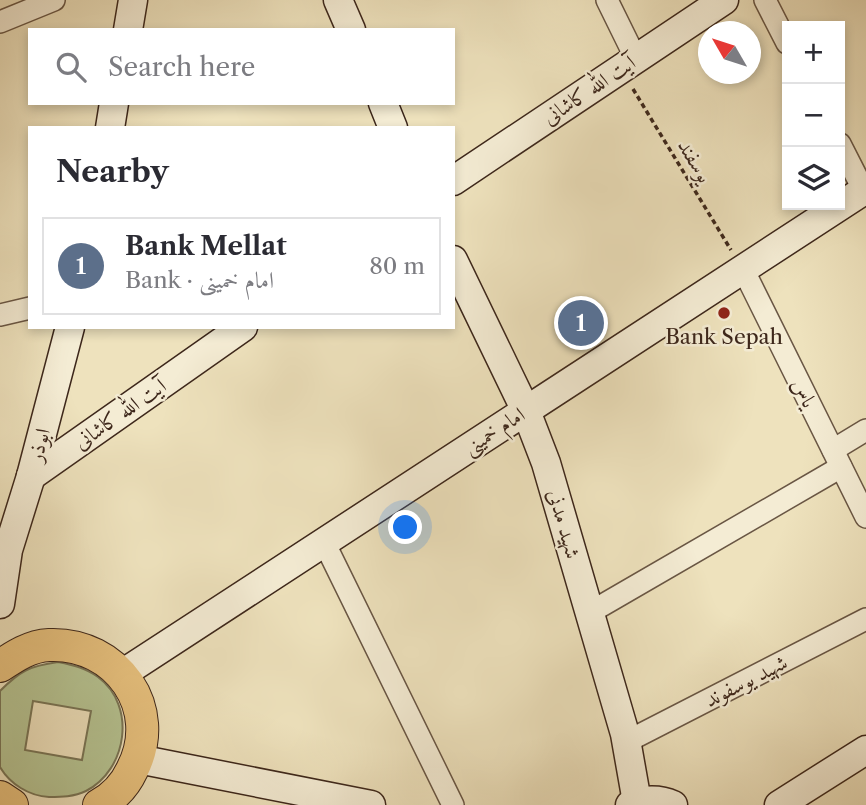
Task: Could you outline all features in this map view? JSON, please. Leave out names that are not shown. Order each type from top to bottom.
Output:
[{"type":"main road","points":[[128,28],[133,0]]},
{"type":"main road","points":[[338,0],[350,28]]},
{"type":"main road","name":"آیت الله کاشانی","points":[[455,180],[724,0]]},
{"type":"main road","points":[[110,126],[114,105]]},
{"type":"main road","points":[[384,105],[392,126]]},
{"type":"main road","name":"امام خمینی","points":[[122,674],[865,191]]},
{"type":"main road","name":"شهید مدنی","points":[[455,264],[526,411],[546,463],[626,742],[634,804]]},
{"type":"main road","name":"ابوذر","points":[[1,590],[8,550],[31,476],[69,329]]},
{"type":"main road","name":"آیت الله کاشانی","points":[[31,476],[240,329]]},
{"type":"main road","points":[[0,666],[19,652],[46,645],[75,646],[100,656],[122,674],[137,699],[143,729],[138,759],[126,782],[107,801],[99,805]]},
{"type":"main road","points":[[779,805],[866,750]]},
{"type":"main road","points":[[138,759],[371,805]]},
{"type":"main road","points":[[0,797],[12,805]]},
{"type":"main road","points":[[634,804],[653,800],[673,805]]},
{"type":"street","points":[[0,22],[54,0]]},
{"type":"street","points":[[607,0],[628,64]]},
{"type":"street","points":[[765,0],[782,33]]},
{"type":"street","points":[[842,147],[865,191]]},
{"type":"street","name":"یاس","points":[[743,269],[866,517]]},
{"type":"street","points":[[0,315],[28,308]]},
{"type":"street","points":[[589,613],[837,458],[866,430]]},
{"type":"street","points":[[324,542],[453,805]]},
{"type":"street","name":"شهید یوسفوند","points":[[626,742],[866,619]]},
{"type":"path","name":"یوسفند","points":[[628,64],[743,269]]},
{"type":"green space","points":[[58,662],[74,666],[98,677],[110,689],[122,720],[122,737],[111,768],[100,781],[86,791],[72,796],[49,797],[27,792],[9,779],[0,767],[0,691],[26,670]],"holes":[[[33,701],[91,711],[82,760],[25,750]]]},
{"type":"place","name":"Bank Sepah","points":[[724,313]]},
{"type":"place","name":"Bank Mellat","points":[[581,323]]}]
